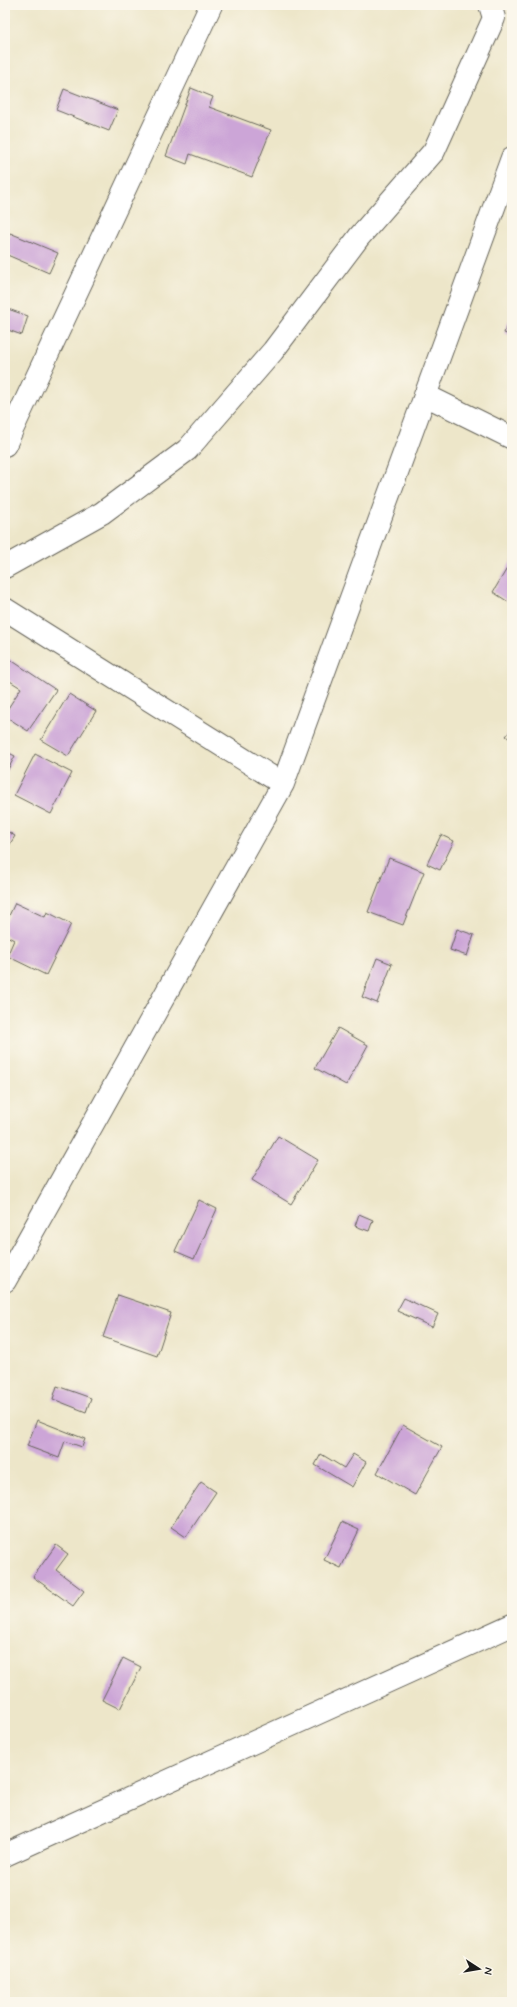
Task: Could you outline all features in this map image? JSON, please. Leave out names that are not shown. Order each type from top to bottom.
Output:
[{"type":"street","points":[[5,445],[211,5]]},
{"type":"street","points":[[5,567],[102,513],[187,450],[268,357],[359,237],[434,151],[494,18],[490,5]]},
{"type":"street","points":[[5,1281],[283,784],[512,158]]},
{"type":"street","points":[[425,395],[512,438]]},
{"type":"street","points":[[5,609],[283,784]]},
{"type":"street","points":[[5,1855],[512,1625]]},
{"type":"building","points":[[191,88],[213,97],[209,107],[271,130],[252,177],[190,154],[187,164],[166,156]]},
{"type":"building","points":[[64,89],[118,110],[109,131],[56,110]]},
{"type":"building","points":[[10,233],[58,253],[49,273],[5,254],[5,245]]},
{"type":"building","points":[[5,308],[28,316],[22,335],[5,329]]},
{"type":"building","points":[[512,313],[512,336],[504,333]]},
{"type":"building","points":[[512,560],[512,600],[510,603],[493,592]]},
{"type":"building","points":[[5,656],[56,690],[28,731],[5,716],[5,713],[21,688],[5,678]]},
{"type":"building","points":[[69,694],[96,711],[68,756],[41,740]]},
{"type":"building","points":[[512,729],[512,741],[506,736]]},
{"type":"building","points":[[5,751],[15,756],[5,775]]},
{"type":"building","points":[[35,754],[72,773],[51,814],[14,795]]},
{"type":"building","points":[[5,830],[15,836],[5,852]]},
{"type":"building","points":[[441,835],[454,841],[440,870],[427,864]]},
{"type":"building","points":[[389,858],[424,872],[403,925],[368,912]]},
{"type":"building","points":[[15,903],[45,917],[47,912],[71,924],[46,975],[7,956],[14,940],[5,935],[5,924]]},
{"type":"building","points":[[457,929],[474,935],[467,956],[450,950]]},
{"type":"building","points":[[377,958],[392,964],[377,1003],[362,997]]},
{"type":"building","points":[[338,1028],[368,1045],[346,1085],[315,1068]]},
{"type":"building","points":[[278,1136],[318,1160],[291,1204],[252,1180]]},
{"type":"building","points":[[199,1200],[217,1209],[194,1259],[175,1251]]},
{"type":"building","points":[[359,1214],[373,1220],[369,1231],[355,1226]]},
{"type":"building","points":[[118,1295],[171,1313],[157,1356],[103,1337]]},
{"type":"building","points":[[404,1298],[438,1314],[432,1327],[397,1311]]},
{"type":"building","points":[[57,1386],[91,1398],[86,1412],[53,1399]]},
{"type":"building","points":[[37,1420],[85,1439],[82,1447],[65,1441],[59,1458],[27,1446]]},
{"type":"building","points":[[403,1425],[442,1447],[415,1495],[377,1473]]},
{"type":"building","points":[[321,1454],[344,1468],[353,1454],[366,1462],[352,1487],[315,1465]]},
{"type":"building","points":[[201,1482],[216,1492],[186,1537],[171,1527]]},
{"type":"building","points":[[342,1522],[359,1530],[341,1568],[324,1560]]},
{"type":"building","points":[[56,1545],[68,1554],[56,1570],[84,1591],[73,1606],[33,1577]]},
{"type":"building","points":[[123,1658],[141,1667],[120,1709],[102,1700]]}]
